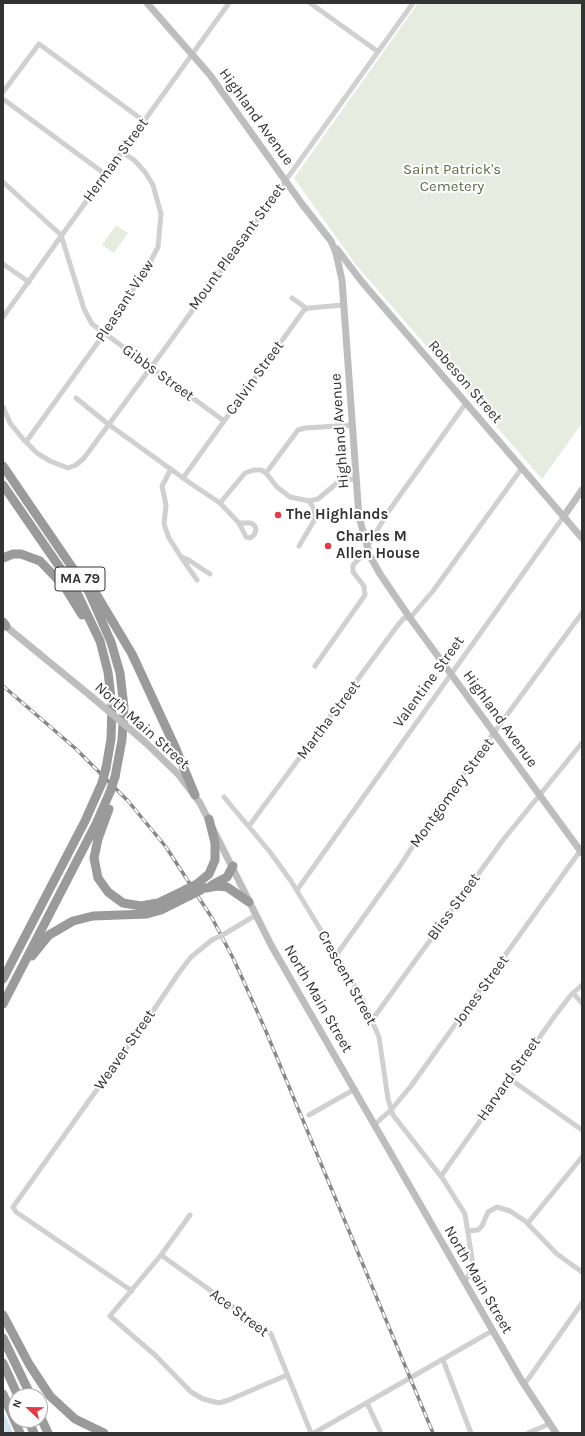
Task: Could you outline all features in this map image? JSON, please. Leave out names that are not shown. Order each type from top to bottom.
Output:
[{"type":"highway","name":"MA 79","points":[[3,466],[60,549],[94,602],[113,647],[123,696],[122,740],[117,780],[112,794]]},
{"type":"highway","name":"MA 79","points":[[3,485],[76,591],[91,620],[103,652],[110,683],[112,712],[111,744],[102,783],[90,812],[3,979]]},
{"type":"highway","points":[[60,549],[93,589],[124,640],[176,749],[195,795]]},
{"type":"highway","points":[[3,558],[13,554],[21,554],[33,557],[44,564],[70,595],[103,652]]},
{"type":"highway","points":[[112,794],[94,855],[96,872],[103,887],[119,901],[129,905],[141,906],[158,903],[202,888],[227,877],[233,866]]},
{"type":"highway","points":[[3,1004],[112,794]]},
{"type":"highway","points":[[202,888],[215,860],[215,843],[209,819]]},
{"type":"highway","points":[[202,888],[217,886],[227,887],[249,902]]},
{"type":"highway","points":[[9,991],[40,945],[55,930],[66,923],[87,917],[147,914],[161,910],[187,893]]},
{"type":"highway","points":[[3,1316],[41,1384],[50,1396],[75,1419],[104,1433]]},
{"type":"highway","points":[[3,1338],[27,1388]]},
{"type":"highway","points":[[3,1363],[14,1388]]},
{"type":"highway","points":[[3,1394],[20,1433]]},
{"type":"main road","name":"Highland Avenue","points":[[147,3],[210,75],[285,180],[331,241],[336,253],[341,274],[359,517],[367,548],[380,574],[410,618],[581,852]]},
{"type":"main road","name":"Robeson Street","points":[[331,241],[362,282],[582,538]]},
{"type":"main road","name":"Valentine Street","points":[[564,516],[582,490]]},
{"type":"main road","name":"North Main Street","points":[[4,624],[145,742],[172,767],[195,795],[233,866],[256,915],[354,1089],[492,1331],[524,1385],[556,1433]]},
{"type":"street","name":"Herman Street","points":[[3,317],[229,3]]},
{"type":"street","points":[[310,3],[377,51]]},
{"type":"street","name":"Mount Pleasant Street","points":[[26,442],[50,461],[59,466],[76,466],[84,458],[413,3]]},
{"type":"street","points":[[3,92],[39,44],[144,121]]},
{"type":"street","points":[[3,99],[105,174]]},
{"type":"street","name":"Pleasant View","points":[[26,442],[104,334],[111,321],[154,257],[158,247],[161,230],[160,214],[153,185],[145,172],[134,160],[122,152]]},
{"type":"street","points":[[3,182],[61,235]]},
{"type":"street","name":"Gibbs Street","points":[[61,235],[86,314],[92,324],[224,421]]},
{"type":"street","points":[[3,264],[28,282]]},
{"type":"street","points":[[292,298],[306,308],[343,305]]},
{"type":"street","name":"Calvin Street","points":[[183,478],[306,308]]},
{"type":"street","points":[[76,398],[108,424],[220,503],[238,523]]},
{"type":"street","points":[[315,666],[365,595],[364,586],[352,572],[354,565],[362,556],[388,512],[466,403]]},
{"type":"street","points":[[3,407],[10,423],[26,442]]},
{"type":"street","points":[[266,473],[298,430],[305,428],[353,425]]},
{"type":"street","name":"Martha Street","points":[[248,826],[398,624],[404,618],[410,618],[434,591],[522,468]]},
{"type":"street","points":[[171,469],[162,486],[166,505],[164,524],[169,538],[197,580]]},
{"type":"street","points":[[220,503],[245,473],[254,470],[261,470],[266,473],[277,487],[290,497],[309,501],[318,499],[337,483],[356,478]]},
{"type":"street","points":[[299,546],[315,519],[314,509],[309,501]]},
{"type":"street","name":"Valentine Street","points":[[297,890],[564,516]]},
{"type":"street","points":[[181,557],[187,559],[210,574]]},
{"type":"street","name":"Montgomery Street","points":[[337,954],[400,866],[432,818],[582,613]]},
{"type":"street","name":"Bliss Street","points":[[372,1020],[503,840],[540,797],[582,743]]},
{"type":"street","name":"Crescent Street","points":[[224,797],[270,852],[297,890],[337,954],[362,998],[379,1037],[392,1110],[395,1119],[440,1176],[464,1214],[473,1265],[471,1272],[464,1282]]},
{"type":"street","name":"Jones Street","points":[[374,1124],[392,1110],[442,1045],[581,852]]},
{"type":"street","name":"Weaver Street","points":[[132,1291],[16,1212],[13,1207],[191,957],[212,940],[256,915]]},
{"type":"street","name":"Harvard Street","points":[[440,1176],[554,1017],[573,993],[582,985]]},
{"type":"street","points":[[573,993],[582,1003]]},
{"type":"street","points":[[510,1079],[582,1130]]},
{"type":"street","points":[[309,1115],[354,1089]]},
{"type":"street","points":[[528,1223],[582,1157]]},
{"type":"street","points":[[468,1230],[478,1230],[482,1226],[488,1212],[497,1208],[510,1211],[528,1223],[557,1254],[582,1272]]},
{"type":"street","points":[[190,1215],[161,1255],[110,1316],[156,1356],[190,1392],[203,1399],[219,1403],[287,1375]]},
{"type":"street","name":"Ace Street","points":[[161,1255],[271,1334],[287,1375],[313,1433]]},
{"type":"street","points":[[524,1385],[582,1303]]},
{"type":"street","points":[[313,1433],[492,1331]]},
{"type":"street","points":[[443,1360],[471,1433]]},
{"type":"street","points":[[367,1403],[381,1433]]},
{"type":"street","points":[[528,1433],[549,1424]]},
{"type":"green space","name":"Saint Patrick's Cemetery","points":[[418,3],[582,3],[582,423],[542,479],[356,265],[294,178]]},
{"type":"green space","points":[[116,225],[128,233],[114,253],[102,245]]},
{"type":"water","points":[[3,1411],[8,1422],[8,1428],[11,1428],[13,1433],[3,1433]]},
{"type":"railway","points":[[3,686],[76,749],[128,801],[166,847],[212,918],[234,960],[265,1029],[433,1433]]},
{"type":"place","name":"The Highlands","points":[[278,515]]},
{"type":"place","name":"Charles M Allen House","points":[[328,546]]}]
